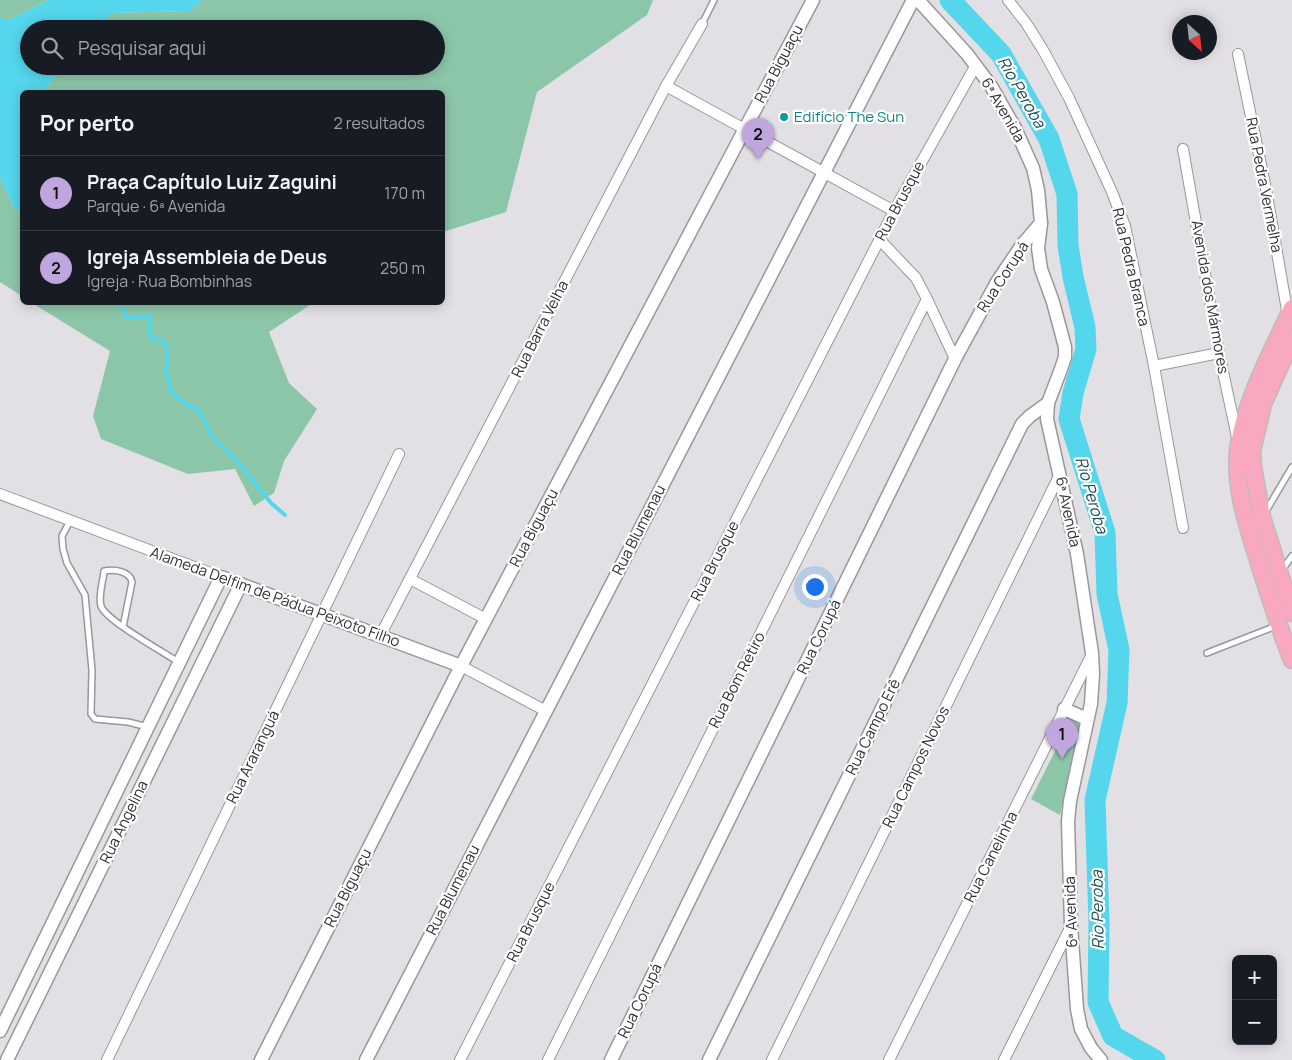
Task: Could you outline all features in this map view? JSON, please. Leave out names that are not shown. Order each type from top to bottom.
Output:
[{"type":"main road","points":[[1290,312],[1265,364],[1251,399],[1239,445],[1238,466],[1244,513],[1292,660]]},
{"type":"main road","points":[[1292,339],[1263,404],[1252,451],[1253,468],[1262,518],[1292,613]]},
{"type":"street","name":"Rua Biguaçu","points":[[261,1060],[461,666],[813,0]]},
{"type":"street","name":"Rua Blumenau","points":[[366,1060],[913,0]]},
{"type":"street","name":"6ª Avenida","points":[[918,0],[938,20],[976,65],[1001,102],[1026,152],[1038,190],[1041,224],[1038,248],[1041,269],[1053,302],[1065,347],[1063,363],[1048,404],[1047,419],[1077,554],[1092,653],[1092,689],[1071,794],[1068,821],[1070,926],[1077,1009],[1081,1029],[1091,1048],[1101,1060]]},
{"type":"street","name":"Rua Pedra Branca","points":[[1008,0],[1026,22],[1044,50],[1079,118],[1125,226],[1154,366],[1183,528]]},
{"type":"street","name":"Rua Barra Velha","points":[[380,636],[666,86],[702,24]]},
{"type":"street","name":"Rua Pedra Vermelha","points":[[1238,54],[1290,312]]},
{"type":"street","name":"Rua Brusque","points":[[460,1060],[894,211],[976,65]]},
{"type":"street","points":[[666,86],[894,211]]},
{"type":"street","name":"Avenida dos Mármores","points":[[1183,149],[1219,353],[1239,445]]},
{"type":"street","name":"Rua Corupá","points":[[611,1060],[955,359],[997,282],[1022,245],[1041,224]]},
{"type":"street","points":[[879,240],[910,271],[927,299],[955,359]]},
{"type":"street","name":"Rua Bom Retiro","points":[[548,1060],[927,299]]},
{"type":"street","points":[[1154,366],[1219,353]]},
{"type":"street","name":"Rua Campo Erê","points":[[709,1060],[1022,424],[1048,404]]},
{"type":"street","name":"Rua Araranguá","points":[[106,1060],[399,454]]},
{"type":"street","name":"Rua Campos Novos","points":[[772,1060],[1060,474]]},
{"type":"street","name":"Alameda Delfim de Pádua Peixoto Filho","points":[[0,494],[461,666],[546,711]]},
{"type":"street","name":"Rua Angelina","points":[[0,1030],[222,577]]},
{"type":"street","points":[[410,579],[486,620]]},
{"type":"street","name":"Rua Angelina","points":[[7,1060],[241,584]]},
{"type":"street","name":"Rua Canelinha","points":[[889,1060],[1092,653]]},
{"type":"street","points":[[1064,709],[1087,719]]},
{"type":"street","points":[[1004,1060],[1070,926]]},
{"type":"street","points":[[0,1030],[17,1038]]},
{"type":"lane","points":[[702,24],[714,0]]},
{"type":"lane","points":[[1262,518],[1292,466]]},
{"type":"lane","points":[[70,520],[62,536],[63,549],[67,563],[85,595],[92,670],[91,714],[95,719],[128,722],[148,727]]},
{"type":"lane","points":[[1279,575],[1292,556]]},
{"type":"lane","points":[[123,626],[132,582],[131,577],[128,574],[113,571],[104,572],[101,597],[102,608],[106,615],[180,663]]},
{"type":"lane","points":[[1207,653],[1279,625]]},
{"type":"green space","points":[[0,0],[48,0],[9,20],[0,17]]},
{"type":"green space","points":[[203,0],[653,0],[647,15],[537,92],[506,212],[445,231],[445,90],[44,90],[57,75],[445,75],[445,20],[105,20],[111,13],[189,11]]},
{"type":"green space","points":[[0,177],[14,208],[20,211],[20,295],[0,282]]},
{"type":"green space","points":[[35,305],[310,305],[269,332],[289,383],[317,409],[284,461],[274,493],[254,506],[235,469],[188,474],[101,439],[93,416],[110,351]]},
{"type":"green space","points":[[1072,717],[1082,720],[1060,815],[1031,799]]},
{"type":"water","points":[[48,0],[203,0],[189,11],[111,13],[105,20],[20,20],[20,75],[57,75],[44,90],[20,90],[20,211],[14,208],[0,177],[0,17],[9,20]]},
{"type":"waterway","name":"Rio Peroba","points":[[950,0],[1001,54],[1049,139],[1067,194],[1068,245],[1073,277],[1085,327],[1086,349],[1073,393],[1069,419],[1105,533],[1107,594],[1119,650],[1117,703],[1095,800],[1099,923],[1098,1002],[1113,1036],[1155,1060]]},
{"type":"waterway","points":[[120,305],[126,317],[150,316],[149,331],[152,338],[165,342],[168,354],[166,371],[172,393],[186,404],[199,410],[212,437],[235,458],[271,503],[285,515]]},
{"type":"place","name":"Edifício The Sun","points":[[784,117]]},
{"type":"place","name":"Igreja Assembleia de Deus","points":[[758,159]]},
{"type":"place","name":"Praça Capítulo Luiz Zaguini","points":[[1062,759]]}]
